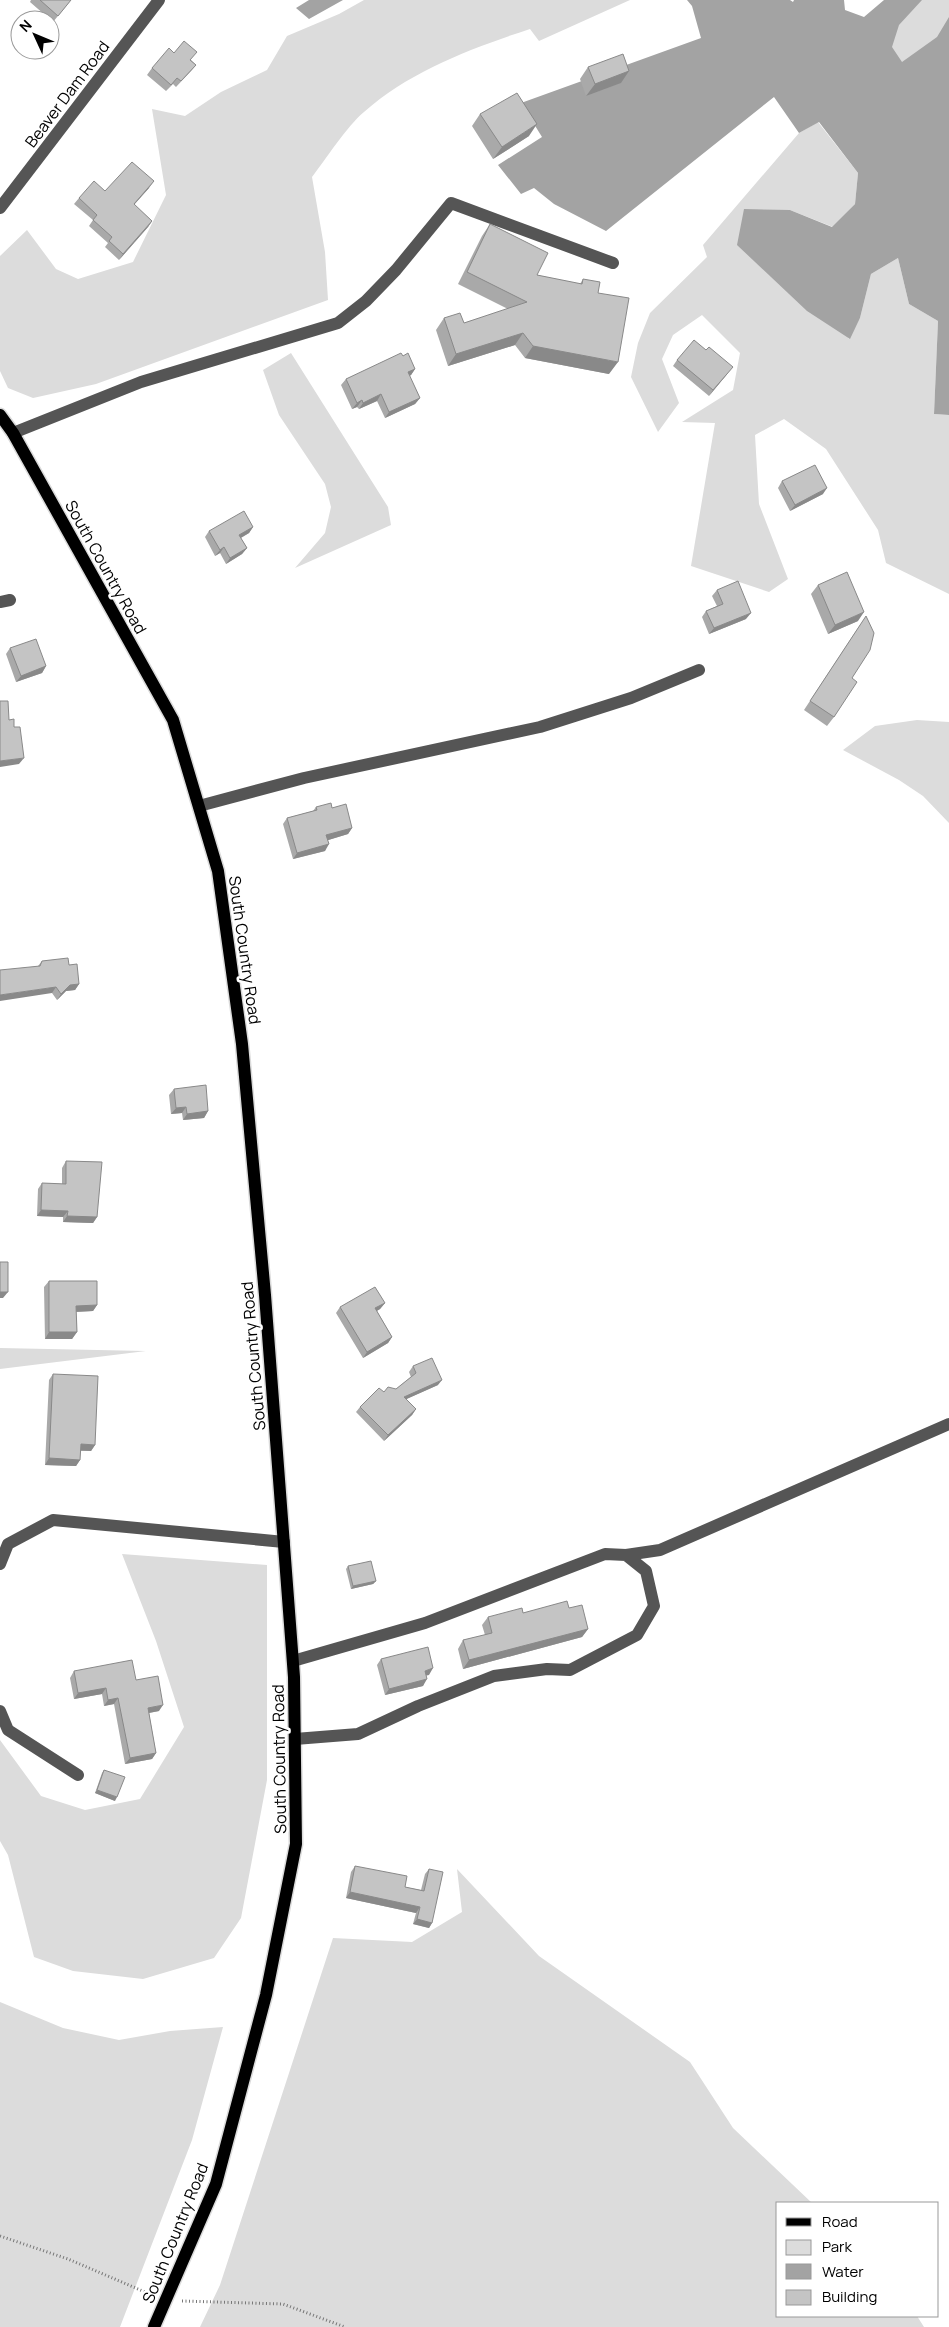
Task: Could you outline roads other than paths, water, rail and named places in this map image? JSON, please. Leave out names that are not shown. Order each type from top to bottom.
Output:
[{"type":"main road","name":"South Country Road","points":[[0,415],[13,433],[173,720],[218,871],[242,1044],[284,1542],[293,1662],[296,1844],[266,1995],[216,2184],[154,2327]]},
{"type":"street","name":"Beaver Dam Road","points":[[0,208],[159,0]]},
{"type":"street","points":[[13,433],[141,382],[338,322],[366,301],[378,289],[451,203],[614,263]]},
{"type":"street","points":[[198,806],[304,778],[540,727],[631,698],[699,670]]},
{"type":"street","points":[[293,1662],[425,1623],[606,1554],[626,1556],[660,1550],[949,1424]]},
{"type":"street","points":[[0,1564],[8,1544],[53,1520],[284,1542]]},
{"type":"street","points":[[295,1739],[358,1734],[418,1706],[494,1676],[547,1669],[570,1670],[637,1635],[654,1606],[646,1571],[626,1556]]},
{"type":"street","points":[[0,1711],[8,1730],[78,1775]]},
{"type":"water","points":[[309,0],[343,0],[309,19],[296,8]]},
{"type":"water","points":[[687,0],[790,0],[793,2],[794,0],[844,0],[845,10],[864,17],[884,0],[922,0],[899,25],[892,47],[902,62],[937,37],[949,17],[949,415],[934,414],[938,321],[909,304],[898,258],[871,274],[860,318],[850,339],[807,311],[737,245],[744,209],[790,210],[832,227],[855,204],[858,173],[819,122],[799,133],[774,97],[606,231],[554,204],[534,188],[521,194],[498,165],[542,137],[521,103],[701,38],[692,6]]}]
